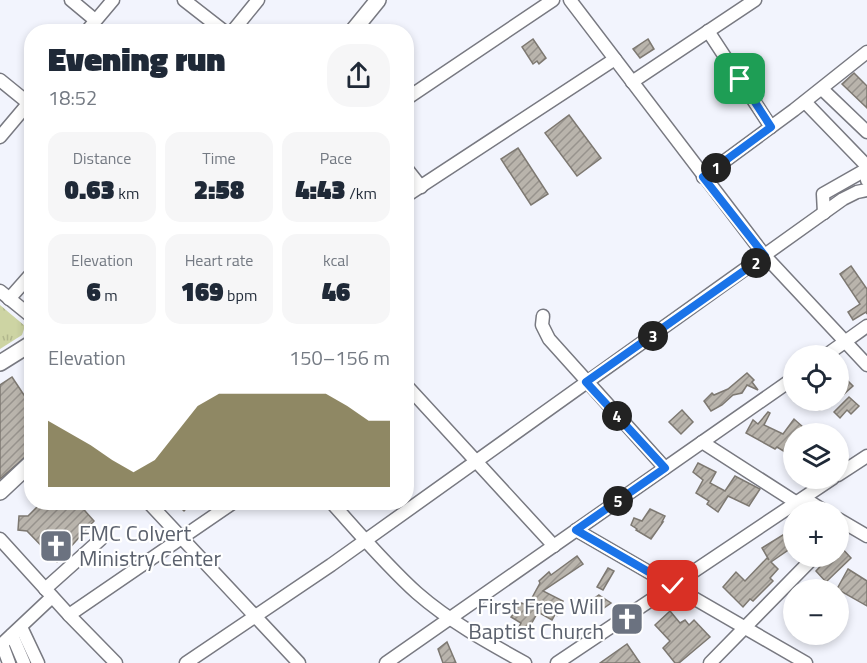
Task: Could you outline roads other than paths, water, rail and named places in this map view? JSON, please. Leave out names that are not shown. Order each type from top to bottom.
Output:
[{"type":"main road","points":[[358,24],[378,0]]},
{"type":"main road","points":[[0,363],[24,348]]},
{"type":"main road","points":[[0,492],[24,470]]},
{"type":"street","points":[[71,0],[95,20]]},
{"type":"street","points":[[92,24],[113,0]]},
{"type":"street","points":[[184,0],[215,24]]},
{"type":"street","points":[[238,24],[258,0]]},
{"type":"street","points":[[414,94],[553,0]]},
{"type":"street","points":[[570,0],[765,256],[867,365]]},
{"type":"street","points":[[632,82],[754,0]]},
{"type":"street","points":[[708,31],[771,127]]},
{"type":"street","points":[[703,177],[805,102],[867,52]]},
{"type":"street","points":[[414,191],[615,59]]},
{"type":"street","points":[[0,80],[24,98]]},
{"type":"street","points":[[822,89],[867,132]]},
{"type":"street","points":[[805,102],[865,164],[867,173],[823,194],[824,213]]},
{"type":"street","points":[[0,137],[24,110]]},
{"type":"street","points":[[414,178],[421,187]]},
{"type":"street","points":[[414,506],[824,213],[857,192],[867,190]]},
{"type":"street","points":[[24,280],[5,295],[24,310]]},
{"type":"street","points":[[543,316],[542,325],[549,339],[665,468]]},
{"type":"street","points":[[841,345],[867,326]]},
{"type":"street","points":[[386,663],[783,386]]},
{"type":"street","points":[[414,394],[554,546]]},
{"type":"street","points":[[702,442],[801,501],[818,489]]},
{"type":"street","points":[[849,468],[867,456]]},
{"type":"street","points":[[156,510],[299,663]]},
{"type":"street","points":[[69,615],[222,510]]},
{"type":"street","points":[[338,510],[365,541],[417,593],[450,619],[525,663]]},
{"type":"street","points":[[186,663],[408,510]]},
{"type":"street","points":[[557,663],[783,513]]},
{"type":"street","points":[[849,528],[867,536]]},
{"type":"street","points":[[576,530],[806,663]]},
{"type":"street","points":[[0,539],[116,663]]},
{"type":"street","points":[[9,663],[2,644],[15,633],[49,593],[101,539]]},
{"type":"street","points":[[710,663],[804,567]]},
{"type":"street","points":[[15,633],[17,663]]},
{"type":"street","points":[[15,633],[24,663]]},
{"type":"street","points":[[15,633],[31,663]]},
{"type":"street","points":[[15,633],[38,663]]},
{"type":"place","name":"FMC Colvert Ministry Center","points":[[56,546]]},
{"type":"place","name":"First Free Will Baptist Church","points":[[627,619]]}]
